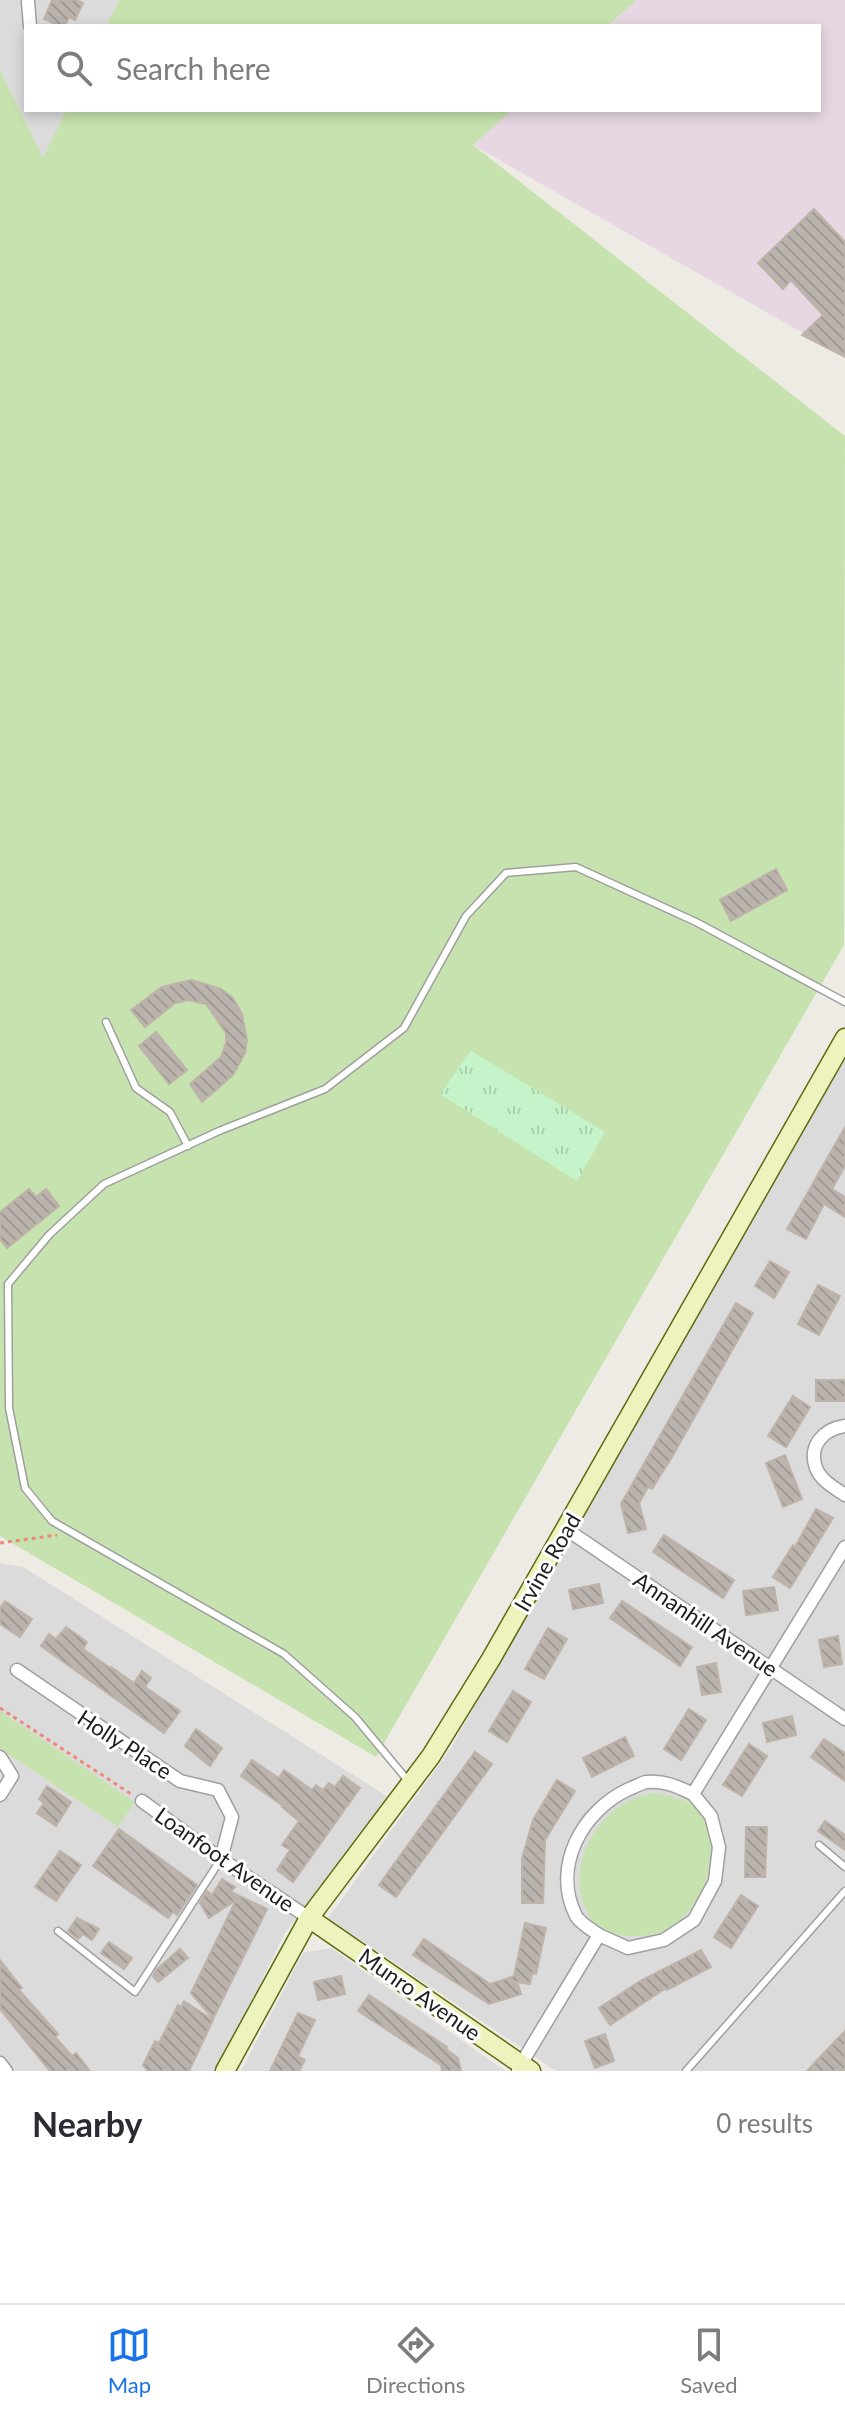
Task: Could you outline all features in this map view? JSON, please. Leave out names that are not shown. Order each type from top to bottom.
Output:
[{"type":"main road","name":"Irvine Road","points":[[225,2071],[309,1918],[431,1756],[484,1671],[845,1038]]},
{"type":"main road","name":"Munro Avenue","points":[[309,1918],[523,2069]]},
{"type":"street","points":[[27,1],[30,24]]},
{"type":"street","points":[[845,1426],[832,1428],[823,1435],[815,1446],[815,1455],[822,1477],[845,1495]]},
{"type":"street","name":"Annanhill Avenue","points":[[566,1529],[845,1719]]},
{"type":"street","points":[[693,1794],[845,1547]]},
{"type":"street","name":"Holly Place","points":[[17,1670],[180,1781],[218,1790],[232,1817],[221,1859]]},
{"type":"street","points":[[0,1757],[12,1776],[0,1795]]},
{"type":"street","points":[[645,1782],[668,1783],[693,1794],[711,1816],[719,1847],[715,1881],[694,1920],[664,1940],[628,1948],[599,1935],[576,1918],[567,1887],[570,1853],[586,1822],[609,1798],[645,1782]]},
{"type":"street","name":"Loanfoot Avenue","points":[[142,1801],[309,1918]]},
{"type":"street","points":[[523,2069],[599,1935]]},
{"type":"street","points":[[0,2063],[6,2071]]},
{"type":"lane","points":[[410,1783],[355,1717],[284,1654],[52,1521],[25,1488],[9,1408],[8,1284],[49,1235],[104,1184],[325,1089],[404,1028],[466,916],[506,873],[576,867],[696,922],[845,1002]]},
{"type":"lane","points":[[106,1022],[136,1088],[170,1112],[188,1146]]},
{"type":"lane","points":[[819,1845],[845,1867]]},
{"type":"lane","points":[[58,1931],[135,1992],[221,1859]]},
{"type":"lane","points":[[686,2071],[845,1891]]},
{"type":"path","points":[[0,1543],[73,1533]]},
{"type":"path","points":[[0,1708],[142,1801]]},
{"type":"shaded area","points":[[0,0],[119,0],[107,24],[24,24],[24,112],[65,112],[43,159],[0,70]]},
{"type":"shaded area","points":[[637,0],[845,0],[845,357],[473,145],[510,112],[821,112],[821,24],[609,24]]},
{"type":"shaded area","points":[[845,1057],[845,2071],[556,2071],[328,1918],[451,1748],[716,1276]]},
{"type":"shaded area","points":[[0,1563],[23,1567],[390,1798],[285,1933],[217,2071],[0,2071]]},
{"type":"shaded area","points":[[331,1948],[505,2071],[241,2071],[303,1953]]},
{"type":"green space","points":[[119,0],[637,0],[609,24],[107,24]]},
{"type":"green space","points":[[0,70],[43,158],[65,112],[510,112],[473,145],[845,436],[844,945],[376,1757],[0,1536]]},
{"type":"green space","points":[[471,1051],[605,1132],[577,1181],[440,1094]]},
{"type":"green space","points":[[0,1711],[135,1802],[118,1827],[0,1749]]},
{"type":"green space","points":[[654,1793],[684,1800],[694,1806],[707,1822],[711,1848],[705,1883],[687,1914],[674,1925],[658,1933],[618,1935],[591,1919],[583,1902],[580,1868],[592,1836],[602,1822],[630,1800]]},
{"type":"building","points":[[52,0],[83,3],[75,20],[69,17],[66,24],[44,19]]},
{"type":"building","points":[[814,209],[845,242],[845,357],[802,335],[823,315],[791,280],[783,289],[758,263]]},
{"type":"building","points":[[776,869],[787,890],[731,921],[720,900]]},
{"type":"building","points":[[191,980],[221,989],[233,998],[242,1014],[247,1040],[245,1053],[233,1075],[202,1102],[190,1084],[221,1057],[226,1043],[226,1033],[206,1004],[189,1000],[175,1003],[145,1027],[131,1010],[162,987]]},
{"type":"building","points":[[156,1032],[187,1070],[169,1084],[139,1046]]},
{"type":"building","points":[[845,1127],[845,1166],[832,1189],[845,1197],[845,1217],[824,1204],[806,1239],[787,1229]]},
{"type":"building","points":[[29,1189],[36,1197],[46,1189],[59,1206],[7,1248],[0,1239],[0,1212]]},
{"type":"building","points":[[770,1261],[789,1272],[774,1298],[755,1286]]},
{"type":"building","points":[[818,1285],[840,1296],[819,1335],[798,1324]]},
{"type":"building","points":[[736,1303],[753,1313],[672,1457],[652,1489],[648,1487],[639,1503],[646,1529],[628,1533],[621,1504]]},
{"type":"building","points":[[816,1380],[845,1380],[845,1401],[816,1401]]},
{"type":"building","points":[[793,1396],[810,1407],[786,1447],[768,1436]]},
{"type":"building","points":[[785,1455],[802,1499],[783,1507],[766,1463]]},
{"type":"building","points":[[816,1509],[833,1518],[790,1588],[773,1577],[793,1545],[795,1547]]},
{"type":"building","points":[[664,1535],[734,1580],[723,1598],[653,1552]]},
{"type":"building","points":[[599,1584],[603,1603],[573,1609],[569,1590]]},
{"type":"building","points":[[774,1587],[778,1610],[746,1615],[743,1591]]},
{"type":"building","points":[[5,1601],[32,1619],[20,1637],[0,1624],[0,1608]]},
{"type":"building","points":[[622,1601],[692,1647],[680,1666],[610,1618]]},
{"type":"building","points":[[66,1627],[87,1642],[83,1649],[134,1683],[142,1671],[151,1678],[145,1687],[180,1711],[164,1733],[41,1646],[49,1634],[56,1639]]},
{"type":"building","points":[[548,1628],[567,1639],[544,1679],[525,1669]]},
{"type":"building","points":[[838,1636],[842,1664],[824,1667],[819,1640]]},
{"type":"building","points":[[716,1663],[721,1692],[702,1695],[697,1667]]},
{"type":"building","points":[[513,1691],[531,1702],[507,1742],[489,1731]]},
{"type":"building","points":[[689,1709],[706,1720],[681,1760],[664,1749]]},
{"type":"building","points":[[792,1716],[796,1735],[767,1742],[763,1723]]},
{"type":"building","points":[[196,1729],[222,1748],[210,1766],[185,1746]]},
{"type":"building","points":[[625,1737],[634,1756],[592,1777],[583,1758]]},
{"type":"building","points":[[824,1739],[845,1753],[845,1781],[811,1757]]},
{"type":"building","points":[[749,1744],[767,1756],[742,1796],[723,1785]]},
{"type":"building","points":[[475,1752],[492,1764],[396,1897],[379,1885]]},
{"type":"building","points":[[252,1760],[279,1778],[284,1770],[312,1790],[316,1785],[323,1790],[329,1783],[335,1787],[343,1776],[360,1788],[293,1882],[277,1870],[290,1850],[282,1845],[299,1821],[241,1776]]},
{"type":"building","points":[[557,1780],[575,1791],[545,1840],[543,1903],[522,1903],[522,1859],[533,1820]]},
{"type":"building","points":[[47,1786],[71,1802],[56,1826],[37,1813],[44,1803],[39,1799]]},
{"type":"building","points":[[825,1821],[845,1835],[845,1850],[818,1831]]},
{"type":"building","points":[[746,1827],[767,1827],[765,1877],[745,1877]]},
{"type":"building","points":[[119,1829],[197,1885],[177,1915],[173,1912],[168,1918],[93,1866]]},
{"type":"building","points":[[60,1851],[81,1865],[56,1901],[35,1887]]},
{"type":"building","points":[[222,1879],[235,1887],[231,1892],[267,1909],[213,2019],[191,1993],[236,1900],[209,1918],[200,1903],[207,1891],[212,1895]]},
{"type":"building","points":[[741,1895],[758,1906],[731,1948],[714,1937]]},
{"type":"building","points":[[77,1918],[99,1929],[92,1940],[83,1934],[78,1939],[68,1931]]},
{"type":"building","points":[[525,1923],[546,1928],[536,1974],[532,1973],[530,1984],[517,1982],[521,1994],[489,2004],[413,1955],[424,1939],[490,1984],[514,1976]]},
{"type":"building","points":[[109,1942],[132,1958],[124,1969],[101,1953]]},
{"type":"building","points":[[180,1949],[188,1958],[158,1982],[153,1976],[156,1970]]},
{"type":"building","points":[[701,1950],[711,1967],[666,1988],[610,2025],[599,2008],[640,1981]]},
{"type":"building","points":[[0,1960],[22,1988],[19,1990],[58,2034],[55,2037],[72,2056],[76,2053],[90,2071],[50,2071],[45,2065],[0,2009]]},
{"type":"building","points":[[341,1976],[345,1994],[318,2000],[314,1982]]},
{"type":"building","points":[[369,1995],[447,2047],[458,2058],[461,2071],[442,2071],[441,2065],[358,2011]]},
{"type":"building","points":[[184,2001],[213,2020],[189,2071],[148,2071],[143,2065],[155,2041],[159,2043],[178,2005],[182,2007]]},
{"type":"building","points":[[298,2013],[315,2020],[298,2056],[305,2060],[299,2071],[270,2071]]},
{"type":"building","points":[[845,2031],[845,2071],[807,2071],[819,2058]]},
{"type":"building","points":[[605,2034],[614,2061],[595,2068],[585,2041]]}]
